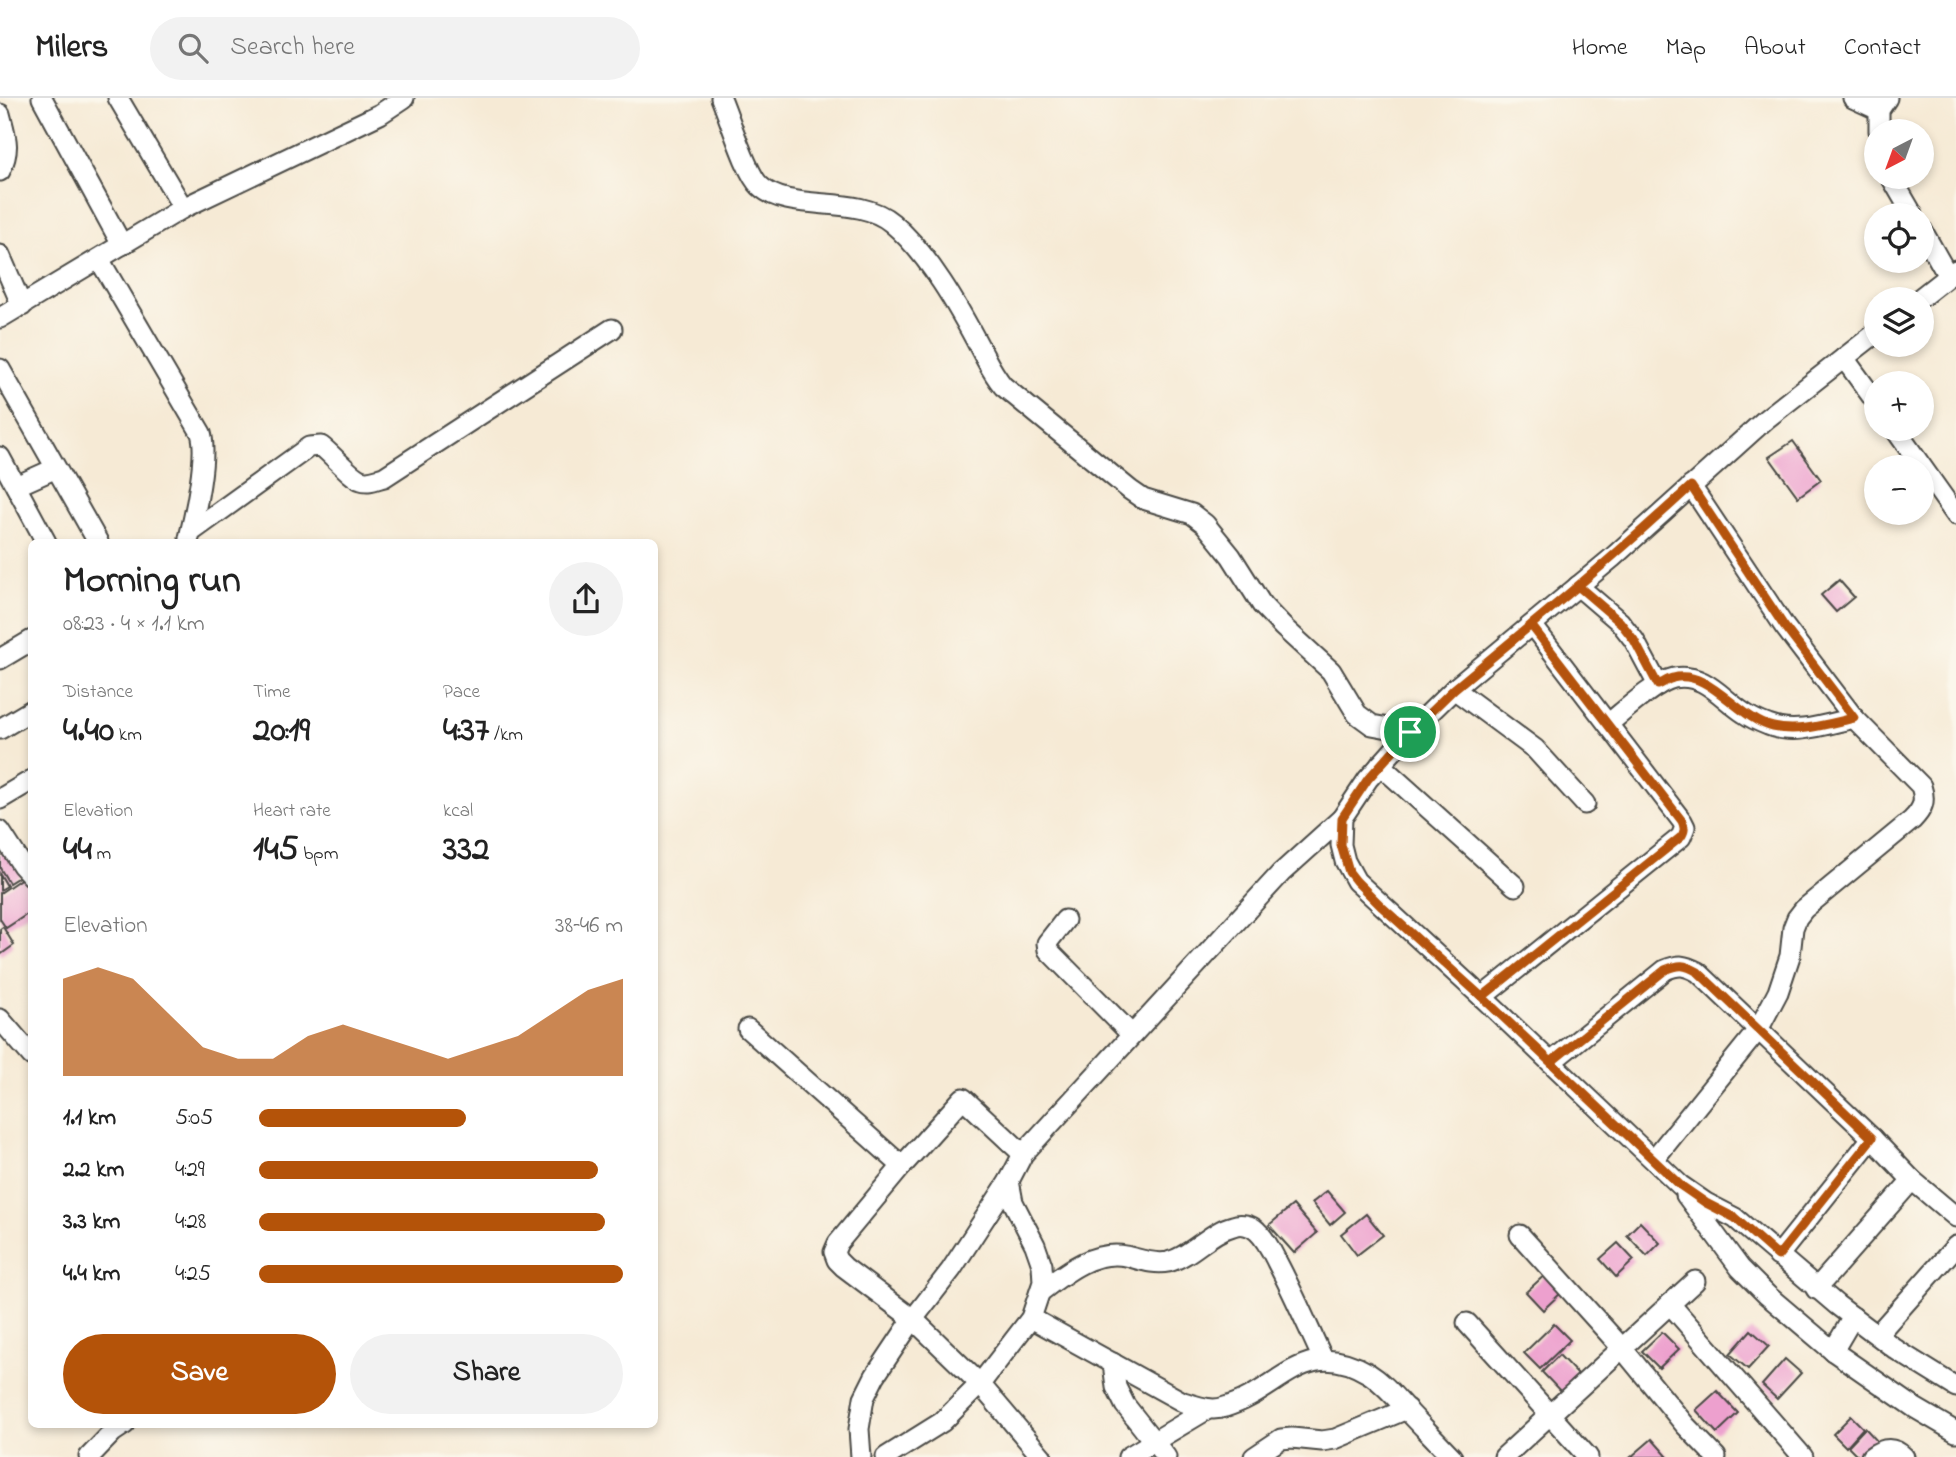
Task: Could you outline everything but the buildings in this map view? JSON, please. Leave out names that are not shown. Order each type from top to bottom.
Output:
[{"type":"street","points":[[42,98],[122,245]]},
{"type":"street","points":[[118,98],[183,208]]},
{"type":"street","points":[[0,317],[183,208],[380,114],[404,98]]},
{"type":"street","points":[[721,98],[750,172],[759,186],[769,193],[788,199],[853,206],[889,220],[908,237],[932,268],[982,351],[991,371],[1003,386],[1143,499],[1192,514],[1205,524],[1231,556],[1262,605],[1331,671],[1357,714],[1372,725],[1410,732]]},
{"type":"street","points":[[1853,98],[1883,104]]},
{"type":"street","points":[[0,114],[8,153],[0,171]]},
{"type":"street","points":[[1934,247],[1952,273],[1934,287]]},
{"type":"street","points":[[0,255],[22,306]]},
{"type":"street","points":[[99,259],[201,433],[204,443],[202,466],[189,538]]},
{"type":"street","points":[[189,538],[309,447],[321,446],[360,480],[372,481],[384,477],[612,329]]},
{"type":"street","points":[[861,1457],[859,1429],[864,1398],[875,1376],[913,1319],[951,1270],[1009,1181],[1023,1154],[1281,873],[1342,818],[1380,765],[1454,689],[1612,558],[1766,419],[1864,342]]},
{"type":"street","points":[[1844,358],[1864,386]]},
{"type":"street","points":[[0,369],[95,539]]},
{"type":"street","points":[[1904,441],[1956,515]]},
{"type":"street","points":[[0,457],[44,539]]},
{"type":"street","points":[[16,486],[54,469]]},
{"type":"street","points":[[1654,1159],[1758,1030],[1785,974],[1797,918],[1804,909],[1920,813],[1924,804],[1921,786],[1854,718],[1784,626],[1691,486]]},
{"type":"street","points":[[1578,586],[1620,622],[1634,640],[1658,685]]},
{"type":"street","points":[[1482,997],[1681,837],[1685,827],[1531,625]]},
{"type":"street","points":[[0,659],[28,642]]},
{"type":"street","points":[[1608,724],[1658,685],[1673,678],[1691,677],[1707,683],[1745,714],[1770,726],[1791,730],[1854,718]]},
{"type":"street","points":[[1454,689],[1535,749],[1585,804]]},
{"type":"street","points":[[0,729],[28,712]]},
{"type":"street","points":[[1380,765],[1516,886]]},
{"type":"street","points":[[0,799],[28,782]]},
{"type":"street","points":[[1342,818],[1341,845],[1345,861],[1356,881],[1680,1185],[1740,1268],[1766,1295],[1833,1351],[1915,1408],[1956,1432]]},
{"type":"street","points":[[0,831],[28,870]]},
{"type":"street","points":[[1065,920],[1047,943],[1048,950],[1132,1035]]},
{"type":"street","points":[[1551,1062],[1665,970],[1685,965],[1698,972],[1872,1138],[1912,1180],[1956,1217]]},
{"type":"street","points":[[0,1019],[28,1051]]},
{"type":"street","points":[[748,1029],[902,1166]]},
{"type":"street","points":[[1023,1154],[963,1098],[902,1166],[838,1243],[834,1252],[844,1267],[913,1319],[980,1384],[1042,1457]]},
{"type":"street","points":[[1778,1256],[1872,1138]]},
{"type":"street","points":[[1816,1289],[1912,1180]]},
{"type":"street","points":[[886,1457],[942,1422],[980,1384],[1031,1318],[1043,1282],[1042,1265],[1013,1202],[1009,1181]]},
{"type":"street","points":[[1680,1185],[1735,1218],[1816,1289],[1877,1335],[1956,1387]]},
{"type":"street","points":[[1040,1292],[1084,1261],[1122,1255],[1159,1263],[1170,1261],[1183,1256],[1229,1226],[1249,1226],[1268,1244],[1323,1359]]},
{"type":"street","points":[[1520,1235],[1716,1457]]},
{"type":"street","points":[[1877,1335],[1956,1246]]},
{"type":"street","points":[[1504,1457],[1695,1281]]},
{"type":"street","points":[[1670,1304],[1803,1457]]},
{"type":"street","points":[[1833,1351],[1853,1317]]},
{"type":"street","points":[[1031,1318],[1183,1402],[1208,1409],[1234,1404],[1293,1369],[1323,1359],[1352,1365],[1387,1388],[1452,1457]]},
{"type":"street","points":[[1467,1323],[1588,1457]]},
{"type":"street","points":[[1113,1363],[1116,1387],[1125,1405],[1166,1457]]},
{"type":"street","points":[[1128,1457],[1208,1409]]},
{"type":"street","points":[[1254,1457],[1281,1439],[1335,1439],[1407,1409]]},
{"type":"street","points":[[89,1457],[115,1428]]},
{"type":"street","points":[[1871,1457],[1878,1451],[1889,1448],[1904,1457]]},
{"type":"route","points":[[1410,732],[1368,779],[1342,818],[1341,845],[1349,872],[1382,907],[1482,997],[1680,1185],[1735,1218],[1778,1256],[1872,1138],[1698,972],[1685,965],[1665,970],[1551,1062],[1482,997],[1684,832],[1682,821],[1531,625],[1578,586],[1612,558],[1691,486],[1784,626],[1854,718],[1791,730],[1770,726],[1745,714],[1707,683],[1691,677],[1673,678],[1658,685],[1634,640],[1620,622],[1578,586],[1454,689],[1410,732]]}]
